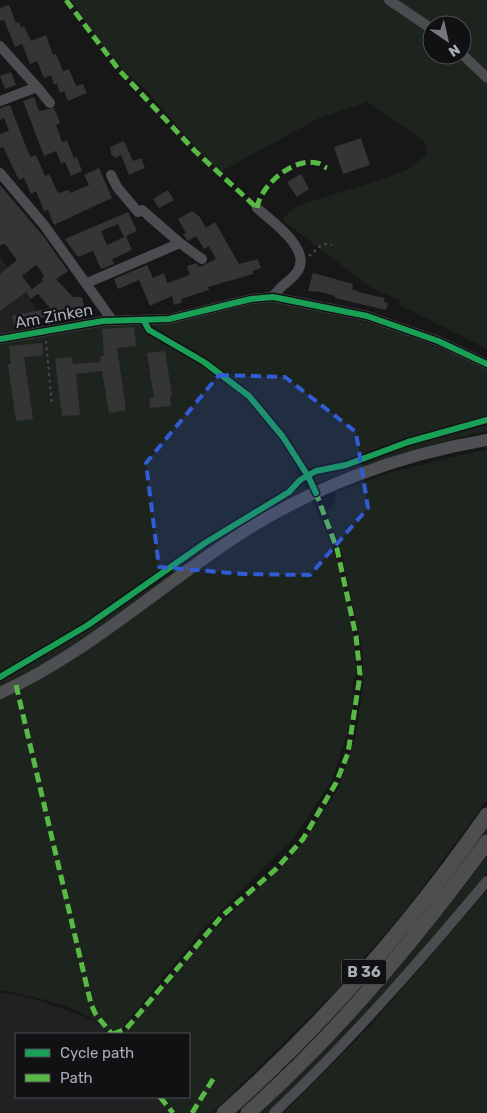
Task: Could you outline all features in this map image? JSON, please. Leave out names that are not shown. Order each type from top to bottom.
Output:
[{"type":"highway","name":"B 36","points":[[224,1113],[352,987],[410,919],[487,815]]},
{"type":"highway","name":"B 36","points":[[248,1113],[307,1056],[364,996],[422,928],[487,842]]},
{"type":"main road","points":[[0,693],[73,654],[233,538],[296,502],[348,479],[399,461],[450,447],[487,440]]},
{"type":"street","points":[[389,0],[422,22]]},
{"type":"street","points":[[0,46],[50,103]]},
{"type":"street","points":[[472,64],[487,78]]},
{"type":"street","points":[[0,101],[36,87]]},
{"type":"street","points":[[0,173],[44,225],[112,320]]},
{"type":"street","points":[[111,175],[117,187],[138,212],[142,210],[180,243],[202,259]]},
{"type":"street","points":[[257,208],[288,236],[297,248],[300,260],[299,270],[277,290],[273,297]]},
{"type":"street","points":[[87,283],[180,243]]},
{"type":"street","name":"Am Zinken","points":[[0,339],[112,320],[169,319],[251,299],[273,297],[322,305],[390,324],[438,341],[487,364]]},
{"type":"street","points":[[274,1113],[320,1069],[395,991],[487,881]]},
{"type":"path","points":[[316,249],[324,244],[332,246]]},
{"type":"path","points":[[45,331],[52,406]]},
{"type":"highlighted area","points":[[219,375],[285,377],[356,432],[368,508],[310,575],[244,574],[159,567],[146,463]]},
{"type":"shaded area","points":[[71,0],[487,0],[487,349],[400,305],[401,301],[373,289],[281,219],[299,205],[409,169],[427,153],[425,142],[368,102],[317,119],[222,171],[208,161],[147,91],[124,71],[95,36]]},
{"type":"shaded area","points":[[0,256],[37,310],[40,334],[0,339]]},
{"type":"shaded area","points":[[269,302],[290,304],[388,328],[482,365],[487,370],[487,418],[412,437],[331,466],[315,468],[304,466],[296,471],[321,519],[340,570],[347,596],[355,650],[356,677],[353,678],[353,715],[332,780],[294,838],[201,931],[118,1033],[109,1033],[88,1016],[59,1004],[0,990],[0,344],[102,326]]},
{"type":"shaded area","points":[[487,422],[487,431],[422,448],[316,483],[314,478],[316,474],[324,470],[348,466],[417,441]]},
{"type":"shaded area","points":[[487,449],[487,800],[407,908],[335,992],[212,1113],[167,1113],[156,1098],[190,1098],[190,1033],[123,1033],[206,937],[289,860],[306,838],[339,787],[355,739],[363,685],[363,655],[341,550],[327,511],[335,504],[336,492],[391,472]]},
{"type":"shaded area","points":[[487,825],[487,832],[459,870],[369,979],[272,1080],[238,1113],[232,1113]]},
{"type":"shaded area","points":[[487,856],[487,873],[435,936],[354,1027],[297,1085],[267,1113],[259,1113],[321,1053],[379,990]]},
{"type":"shaded area","points":[[487,890],[487,1113],[283,1113],[369,1027]]},
{"type":"shaded area","points":[[0,992],[34,999],[83,1016],[102,1026],[107,1033],[15,1033],[15,1098],[156,1098],[167,1113],[0,1113]]},
{"type":"building","points":[[9,5],[16,23],[19,22],[21,27],[24,26],[31,41],[46,35],[53,55],[56,54],[63,71],[69,69],[76,86],[83,84],[87,93],[68,101],[64,91],[60,93],[57,84],[54,84],[51,75],[44,78],[37,61],[30,64],[22,44],[15,47],[4,20],[0,21],[0,8]]},
{"type":"building","points":[[11,72],[16,85],[5,89],[0,76]]},
{"type":"building","points":[[34,97],[39,111],[54,108],[60,123],[56,125],[62,142],[67,141],[74,158],[77,157],[82,171],[71,176],[65,162],[61,163],[56,151],[44,156],[23,101]]},
{"type":"building","points":[[10,105],[30,157],[36,155],[45,176],[49,174],[58,193],[69,190],[70,193],[89,185],[84,175],[99,168],[112,198],[54,225],[48,210],[44,211],[36,191],[31,194],[24,178],[19,180],[3,147],[0,148],[0,134],[9,131],[4,118],[0,120],[0,108]]},
{"type":"building","points":[[361,138],[370,165],[343,174],[334,147]]},
{"type":"building","points":[[124,141],[133,161],[141,158],[145,168],[129,175],[121,155],[115,158],[111,154],[110,147]]},
{"type":"building","points":[[301,174],[309,189],[297,197],[287,182]]},
{"type":"building","points":[[0,185],[44,237],[68,271],[56,279],[73,297],[82,297],[85,311],[38,318],[37,324],[29,326],[28,322],[14,325],[12,316],[50,308],[38,294],[30,299],[26,292],[0,311],[0,274],[17,260],[5,244],[0,245]],"holes":[[[36,265],[44,275],[43,281],[32,289],[22,276]]]},
{"type":"building","points":[[168,190],[174,200],[159,208],[153,199]]},
{"type":"building","points":[[192,211],[200,217],[206,228],[215,222],[239,264],[258,259],[261,268],[253,271],[253,274],[208,287],[209,290],[181,299],[182,302],[174,305],[172,296],[150,306],[139,280],[118,289],[114,279],[147,265],[153,278],[164,273],[167,283],[190,275],[187,266],[196,263],[200,267],[216,259],[209,246],[204,249],[196,236],[188,241],[183,235],[186,233],[178,219]]},
{"type":"building","points":[[128,212],[137,231],[126,236],[132,250],[112,259],[114,264],[101,269],[93,251],[78,257],[65,239]],"holes":[[[118,224],[124,237],[107,245],[101,231]]]},
{"type":"building","points":[[313,273],[353,284],[352,289],[362,293],[385,298],[384,302],[388,303],[386,310],[335,298],[335,296],[321,292],[308,291]]},
{"type":"building","points":[[134,327],[136,346],[117,348],[126,410],[109,413],[102,371],[76,374],[80,415],[62,416],[55,359],[72,357],[73,364],[101,362],[100,356],[104,356],[102,329]]},
{"type":"building","points":[[42,343],[43,355],[24,357],[33,419],[16,421],[8,364],[11,364],[9,346]]},
{"type":"building","points":[[165,351],[172,396],[170,396],[171,406],[150,408],[149,398],[154,398],[147,353]]},
{"type":"marked path","points":[[66,0],[119,70],[195,151],[257,208]]},
{"type":"marked path","points":[[257,208],[264,191],[279,175],[288,169],[308,162],[318,163],[327,168]]},
{"type":"marked path","points":[[116,1033],[126,1029],[221,917],[276,869],[303,839],[336,783],[348,753],[360,675],[356,636],[337,549],[316,493]]},
{"type":"marked path","points":[[16,685],[91,1004],[96,1015],[111,1033]]},
{"type":"marked path","points":[[192,1113],[215,1076]]},
{"type":"marked path","points":[[161,1098],[173,1113]]},
{"type":"cycle path","points":[[0,339],[103,321],[169,319],[251,299],[273,297],[367,316],[438,341],[487,364]]},
{"type":"cycle path","points":[[144,321],[149,330],[204,362],[249,396],[283,437],[308,476],[316,493]]},
{"type":"cycle path","points":[[0,677],[88,625],[205,543],[289,492],[300,480],[316,471],[346,465],[408,442],[487,420]]}]
